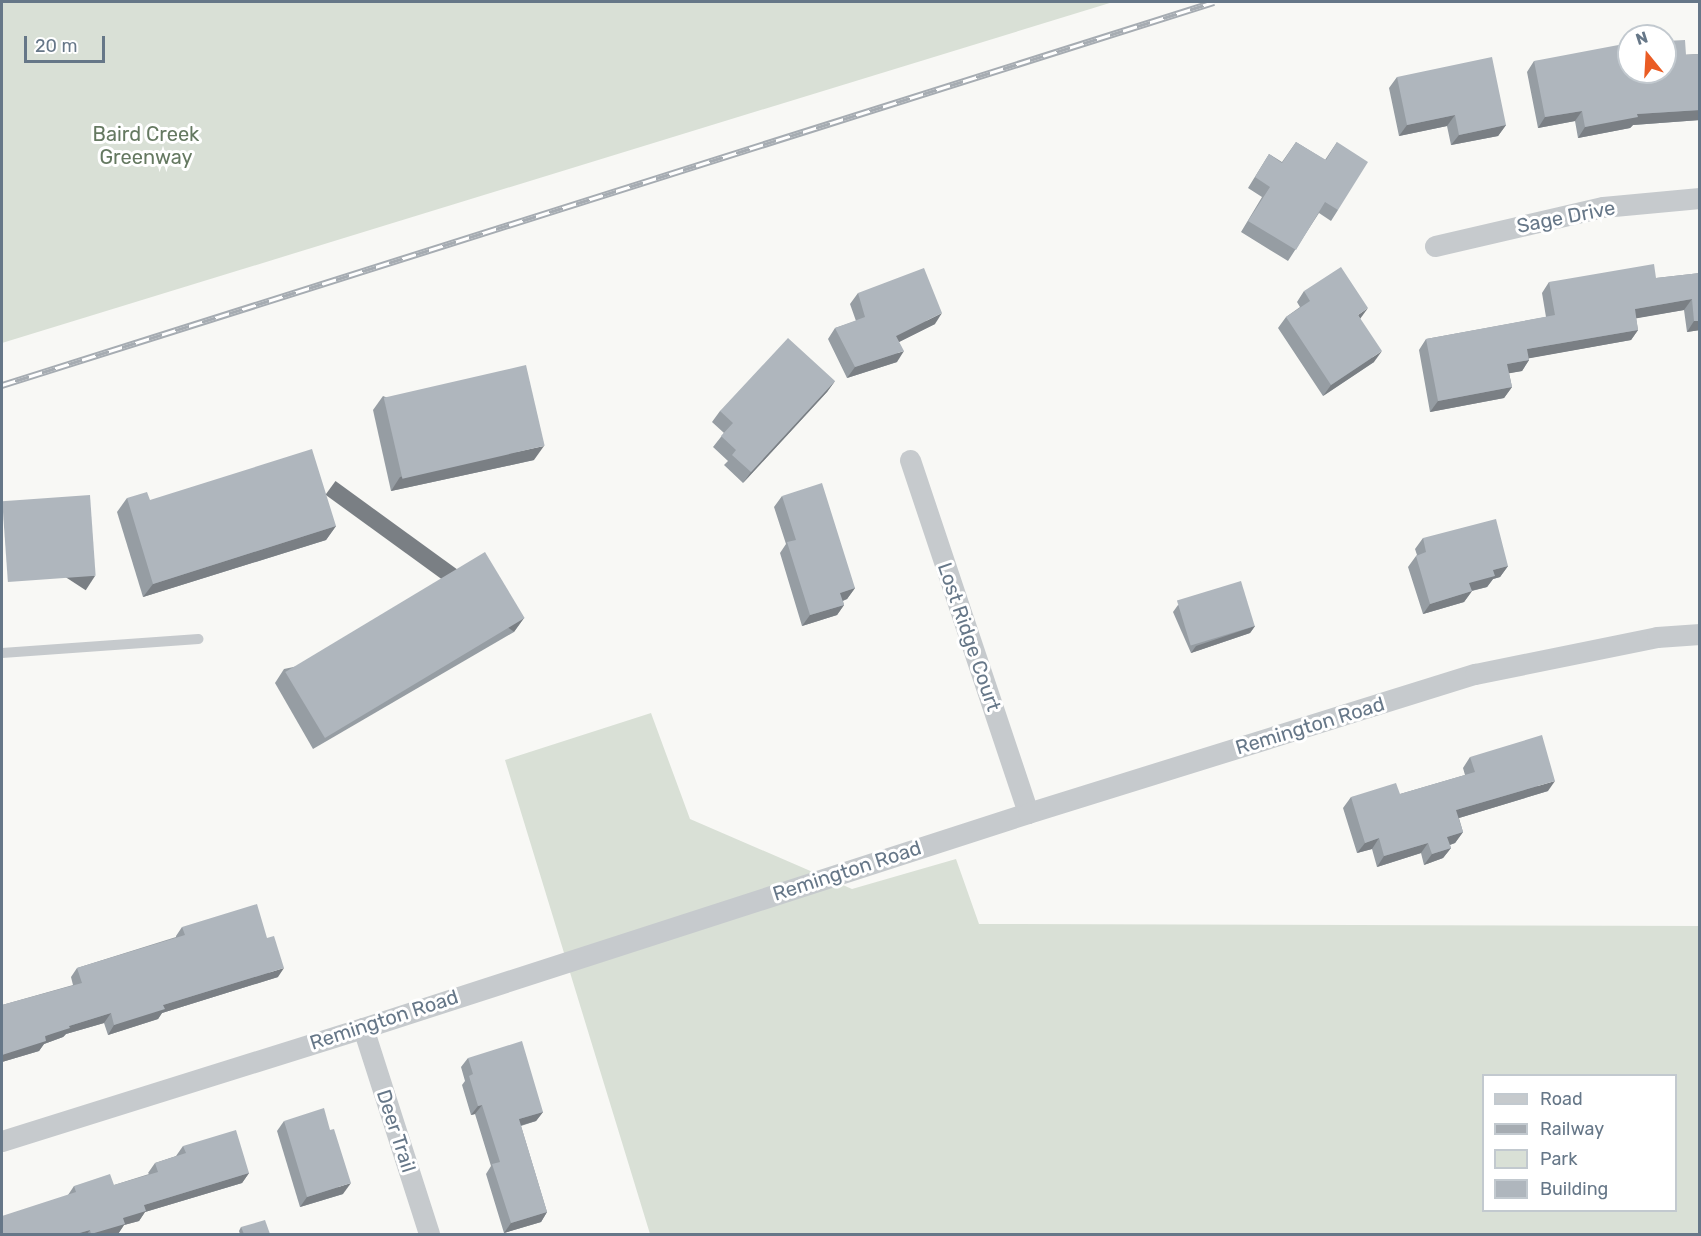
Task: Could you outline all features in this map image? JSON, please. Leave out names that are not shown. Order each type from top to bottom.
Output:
[{"type":"street","name":"Sage Drive","points":[[1435,246],[1602,207],[1700,198]]},
{"type":"street","name":"Lost Ridge Court","points":[[910,460],[1028,813]]},
{"type":"street","name":"Remington Road","points":[[2,1141],[363,1028],[1028,813],[1475,674],[1657,637],[1700,634]]},
{"type":"street","name":"Deer Trail","points":[[363,1028],[429,1234]]},
{"type":"lane","points":[[2,653],[199,639]]},
{"type":"green space","name":"Baird Creek Greenway","points":[[2,2],[1113,2],[2,343]]},
{"type":"green space","points":[[651,713],[690,819],[852,889],[956,859],[979,924],[1699,926],[1699,1234],[650,1234],[505,760]]},
{"type":"building","points":[[1677,40],[1685,40],[1686,55],[1700,54],[1700,110],[1637,114],[1638,117],[1585,127],[1582,111],[1545,117],[1534,61],[1617,45],[1617,84],[1677,84]]},
{"type":"building","points":[[1492,57],[1506,125],[1459,135],[1455,115],[1407,125],[1397,77]]},
{"type":"building","points":[[1296,142],[1326,160],[1337,142],[1368,162],[1338,210],[1325,202],[1296,250],[1248,221],[1270,187],[1255,177],[1269,154],[1282,163]]},
{"type":"building","points":[[1654,264],[1656,278],[1700,273],[1700,321],[1694,321],[1692,299],[1635,309],[1638,330],[1527,349],[1529,360],[1507,364],[1512,387],[1438,401],[1426,339],[1555,315],[1549,282]]},
{"type":"building","points":[[1341,267],[1368,308],[1358,315],[1382,351],[1331,385],[1286,317],[1310,301],[1304,291]]},
{"type":"building","points":[[924,268],[942,313],[896,336],[904,351],[855,367],[835,328],[865,317],[858,293]]},
{"type":"building","points":[[788,338],[835,381],[751,472],[732,455],[736,450],[721,436],[733,423],[720,411]]},
{"type":"building","points":[[526,365],[545,446],[402,479],[384,398]]},
{"type":"building","points":[[312,449],[336,526],[153,584],[127,498],[147,492],[150,500]]},
{"type":"building","points":[[822,483],[855,588],[840,593],[844,605],[810,615],[787,542],[796,540],[782,496]]},
{"type":"building","points":[[90,495],[96,576],[8,582],[2,501]]},
{"type":"building","points":[[1496,519],[1508,566],[1493,570],[1495,576],[1469,583],[1472,591],[1430,604],[1416,556],[1426,552],[1423,538]]},
{"type":"building","points":[[485,552],[525,618],[325,738],[285,672]]},
{"type":"building","points":[[1241,581],[1255,626],[1191,646],[1177,601]]},
{"type":"building","points":[[1542,735],[1555,781],[1456,810],[1463,832],[1447,837],[1451,848],[1432,854],[1428,843],[1384,856],[1379,838],[1365,843],[1351,797],[1396,783],[1400,794],[1475,772],[1470,757]]},
{"type":"building","points":[[257,904],[267,938],[274,936],[284,968],[163,1005],[165,1009],[114,1025],[111,1013],[69,1026],[70,1028],[45,1036],[46,1041],[2,1055],[2,1005],[82,983],[77,968],[185,935],[182,927]]},
{"type":"building","points":[[522,1041],[543,1112],[519,1119],[547,1212],[511,1223],[492,1164],[500,1162],[482,1105],[478,1106],[469,1076],[473,1074],[468,1058]]},
{"type":"building","points":[[324,1108],[330,1130],[334,1129],[351,1183],[307,1197],[284,1121]]},
{"type":"building","points":[[236,1130],[249,1173],[144,1205],[146,1211],[123,1218],[125,1224],[91,1234],[90,1230],[76,1234],[2,1234],[2,1216],[76,1192],[74,1186],[110,1174],[114,1185],[158,1172],[155,1163],[186,1153],[183,1146]]},
{"type":"building","points":[[265,1220],[270,1234],[244,1234],[241,1227]]},
{"type":"railway","points":[[2,385],[1214,2]]}]
